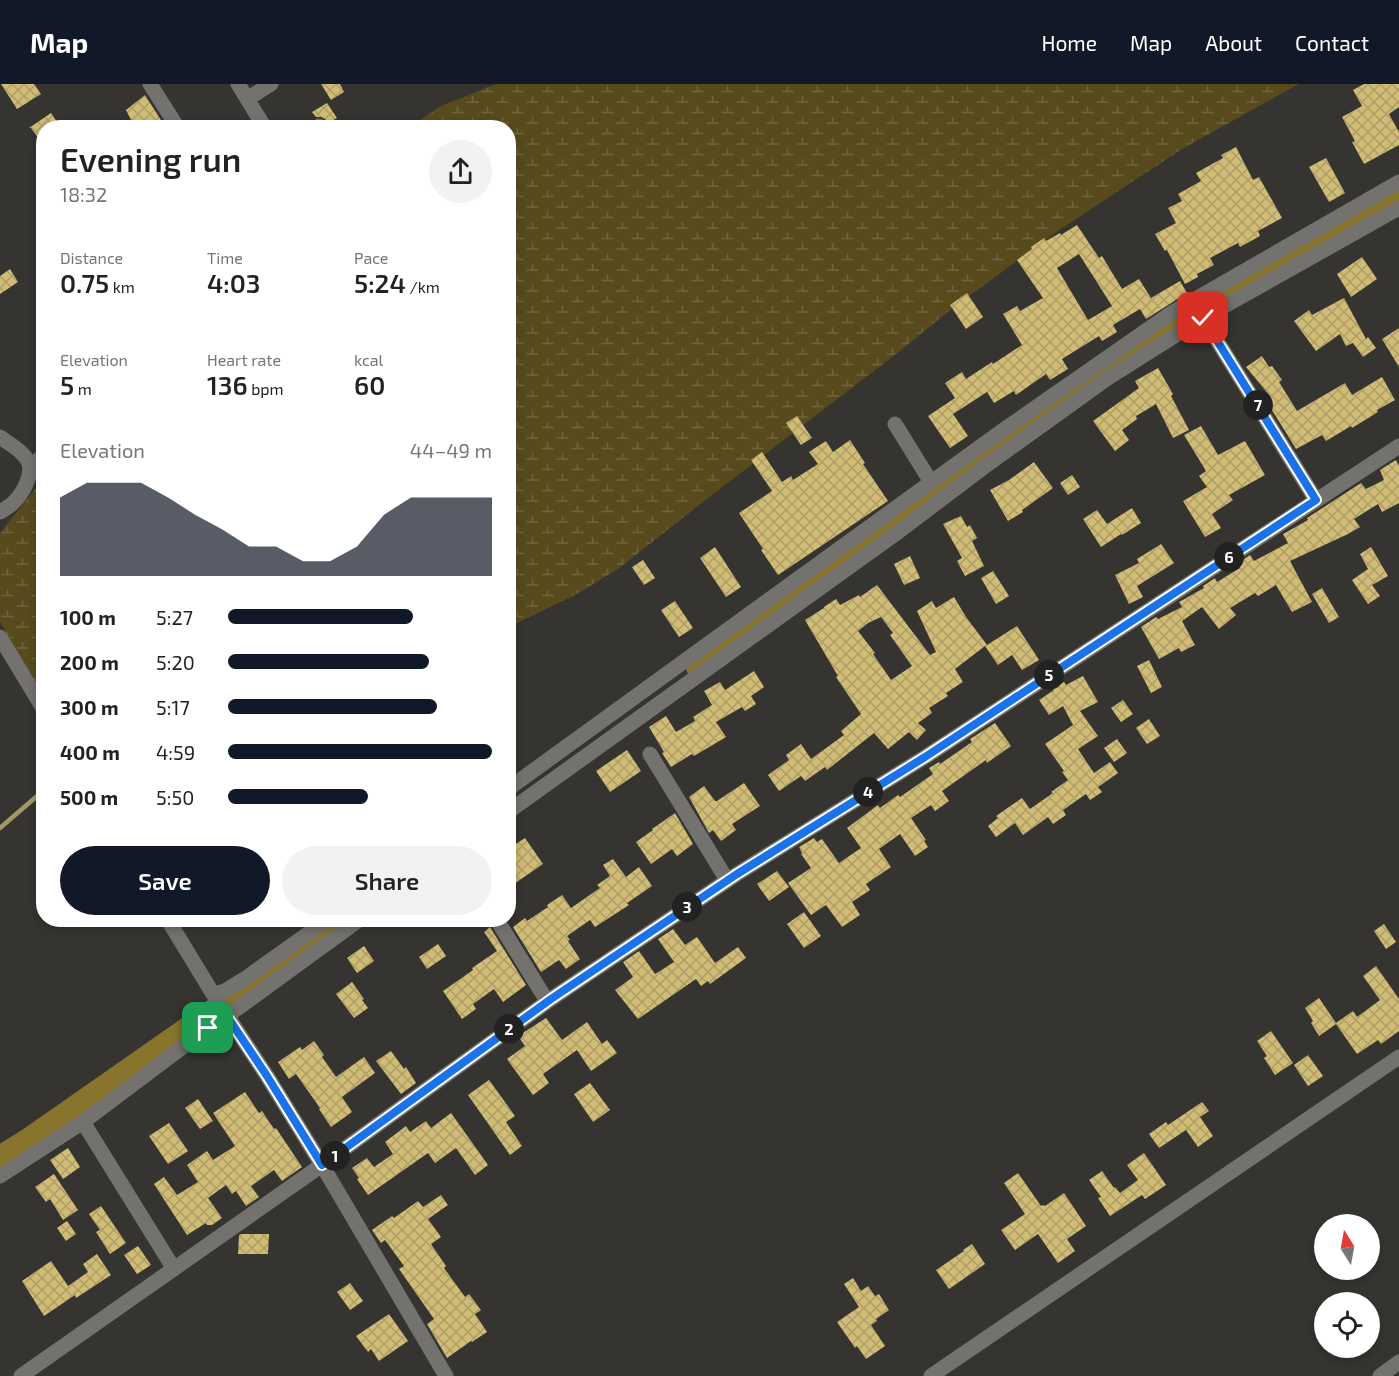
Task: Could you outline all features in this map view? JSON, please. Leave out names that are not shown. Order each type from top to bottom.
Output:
[{"type":"street","points":[[150,84],[173,120]]},
{"type":"street","points":[[238,84],[260,120]]},
{"type":"street","points":[[247,99],[270,84]]},
{"type":"street","points":[[516,783],[999,433],[1173,312],[1399,183]]},
{"type":"street","points":[[516,806],[894,535],[1098,384],[1203,318],[1399,208]]},
{"type":"street","points":[[1203,318],[1316,500]]},
{"type":"street","points":[[895,424],[931,482]]},
{"type":"street","points":[[0,437],[18,448],[28,460],[30,467],[26,484],[20,495],[0,512]]},
{"type":"street","points":[[21,1376],[40,1370],[174,1269],[322,1165],[547,1001],[727,880],[925,757],[1399,446]]},
{"type":"street","points":[[30,467],[36,462]]},
{"type":"street","points":[[0,637],[36,697]]},
{"type":"street","points":[[650,754],[727,880]]},
{"type":"street","points":[[172,927],[322,1165],[446,1376]]},
{"type":"street","points":[[214,996],[246,978],[317,927]]},
{"type":"street","points":[[0,1176],[82,1122],[226,1014],[349,927]]},
{"type":"street","points":[[501,927],[547,1001]]},
{"type":"street","points":[[931,1376],[1399,1057]]},
{"type":"street","points":[[82,1122],[174,1269]]},
{"type":"street","points":[[1380,1376],[1399,1363]]},
{"type":"green space","points":[[496,84],[1299,84],[1182,149],[1058,231],[954,307],[618,569],[577,594],[516,624],[516,120],[420,120],[441,106]]},
{"type":"green space","points":[[36,488],[36,683],[0,622],[0,533]]},
{"type":"building","points":[[1,84],[34,84],[41,94],[17,109]]},
{"type":"building","points":[[321,84],[340,84],[344,92],[331,100]]},
{"type":"building","points":[[1364,84],[1399,84],[1399,107],[1389,114],[1399,132],[1399,145],[1364,164],[1342,117],[1362,106],[1353,90]]},
{"type":"building","points":[[145,95],[161,120],[131,120],[126,110]]},
{"type":"building","points":[[327,103],[337,118],[326,120],[316,117],[312,112]]},
{"type":"building","points":[[51,113],[56,120],[41,120]]},
{"type":"building","points":[[36,123],[36,135],[31,128],[29,128]]},
{"type":"building","points":[[1236,147],[1253,180],[1259,177],[1282,218],[1258,231],[1260,236],[1240,247],[1238,243],[1210,258],[1214,265],[1185,284],[1167,250],[1165,251],[1155,234],[1176,223],[1168,208],[1182,201],[1178,194],[1201,181],[1196,173],[1223,158],[1221,155]]},
{"type":"building","points":[[1326,158],[1345,193],[1329,202],[1309,167]]},
{"type":"building","points":[[1077,225],[1099,258],[1102,256],[1122,289],[1139,279],[1151,298],[1180,281],[1187,293],[1146,319],[1140,309],[1113,325],[1117,332],[1102,341],[1099,336],[1062,359],[1068,369],[1050,380],[1046,374],[1016,395],[1014,391],[994,403],[987,392],[953,414],[968,436],[950,448],[928,416],[955,398],[945,383],[962,372],[966,379],[1022,345],[1003,314],[1017,306],[1020,311],[1043,298],[1017,260],[1044,238],[1046,241],[1060,233],[1061,235]],"holes":[[[1079,254],[1112,306],[1088,320],[1057,268]]]},
{"type":"building","points":[[1362,257],[1377,279],[1351,297],[1337,274]]},
{"type":"building","points":[[10,269],[18,282],[0,294],[0,276]]},
{"type":"building","points":[[967,293],[983,317],[966,329],[950,305]]},
{"type":"building","points":[[1344,298],[1366,339],[1368,337],[1376,348],[1363,357],[1353,343],[1346,346],[1340,334],[1316,351],[1294,321],[1309,310],[1312,315]]},
{"type":"building","points":[[1399,328],[1399,367],[1382,339]]},
{"type":"building","points":[[1262,356],[1282,380],[1279,382],[1297,411],[1345,383],[1352,395],[1382,377],[1395,400],[1352,428],[1351,426],[1326,441],[1322,435],[1296,449],[1265,399],[1270,396],[1246,367]]},
{"type":"building","points":[[1158,368],[1189,430],[1173,438],[1156,404],[1136,416],[1137,419],[1122,430],[1129,440],[1115,451],[1093,421],[1139,388],[1135,381]]},
{"type":"building","points":[[797,416],[812,438],[801,445],[786,423]]},
{"type":"building","points":[[1201,426],[1218,455],[1245,441],[1265,475],[1229,495],[1233,500],[1212,514],[1221,528],[1205,537],[1183,501],[1207,487],[1199,476],[1206,471],[1184,435]]},
{"type":"building","points":[[850,440],[888,501],[778,575],[739,513],[772,491],[751,460],[762,452],[782,482],[791,476],[793,480],[818,464],[809,452],[826,441],[833,452]]},
{"type":"building","points":[[1396,460],[1399,466],[1399,503],[1382,512],[1378,504],[1354,519],[1360,527],[1290,561],[1312,602],[1292,612],[1276,585],[1258,596],[1255,593],[1230,608],[1236,615],[1219,629],[1202,607],[1182,621],[1195,645],[1181,652],[1179,648],[1159,659],[1141,627],[1156,617],[1158,619],[1182,607],[1179,602],[1204,588],[1203,586],[1215,578],[1217,582],[1240,568],[1237,564],[1250,555],[1254,561],[1288,543],[1283,534],[1308,520],[1307,518],[1361,483],[1366,489],[1384,480],[1380,470]]},
{"type":"building","points":[[1034,462],[1053,488],[1008,521],[990,490]]},
{"type":"building","points":[[1072,475],[1080,487],[1068,495],[1060,483]]},
{"type":"building","points":[[1132,508],[1141,523],[1101,547],[1083,519],[1097,510],[1107,524]]},
{"type":"building","points":[[961,516],[967,527],[970,525],[977,538],[972,541],[984,566],[965,576],[957,561],[962,558],[943,524]]},
{"type":"building","points":[[1161,544],[1174,563],[1137,586],[1143,597],[1129,604],[1115,575],[1139,563],[1137,559]]},
{"type":"building","points":[[715,547],[741,587],[726,597],[700,558]]},
{"type":"building","points":[[1371,547],[1388,576],[1372,585],[1380,596],[1368,604],[1352,580],[1368,569],[1360,554]]},
{"type":"building","points":[[910,556],[920,578],[904,585],[894,564]]},
{"type":"building","points":[[643,560],[655,578],[644,585],[632,567]]},
{"type":"building","points":[[993,571],[1009,596],[996,604],[981,578]]},
{"type":"building","points":[[877,585],[930,655],[936,652],[917,611],[932,601],[936,608],[954,597],[987,645],[1017,626],[1039,660],[1022,670],[1012,655],[998,665],[985,646],[955,669],[963,682],[946,693],[948,696],[929,708],[932,713],[918,723],[926,730],[917,740],[909,732],[888,749],[874,733],[827,770],[825,767],[805,781],[801,776],[779,791],[768,775],[789,760],[786,755],[801,744],[811,759],[844,735],[841,731],[861,714],[836,677],[838,676],[805,620],[836,599],[840,605],[859,595],[860,597]],"holes":[[[881,617],[893,633],[890,635],[912,666],[891,680],[873,654],[875,653],[858,631]]]},
{"type":"building","points":[[1322,588],[1339,617],[1329,623],[1312,594]]},
{"type":"building","points":[[675,601],[693,628],[679,637],[661,610]]},
{"type":"building","points":[[1149,660],[1162,687],[1151,693],[1137,666]]},
{"type":"building","points":[[754,671],[764,687],[751,696],[756,704],[745,711],[742,707],[716,722],[726,737],[671,767],[649,727],[666,716],[676,732],[695,721],[693,717],[712,705],[704,691],[720,682],[725,690]]},
{"type":"building","points":[[1083,676],[1098,702],[1080,711],[1098,736],[1078,749],[1094,773],[1110,762],[1118,773],[1098,787],[1102,792],[1090,800],[1086,794],[1063,810],[1066,815],[1053,824],[1048,817],[1023,835],[1015,823],[996,837],[988,826],[998,818],[996,816],[1022,798],[1030,809],[1068,780],[1045,744],[1073,725],[1063,706],[1049,715],[1039,700],[1064,682],[1066,685]]},
{"type":"building","points":[[1123,700],[1133,714],[1121,722],[1111,708]]},
{"type":"building","points":[[1149,719],[1160,736],[1147,744],[1136,728]]},
{"type":"building","points":[[995,723],[1011,746],[987,763],[986,760],[942,791],[949,801],[935,811],[931,805],[911,818],[926,840],[924,841],[928,847],[915,856],[900,834],[879,849],[891,867],[866,884],[870,890],[852,902],[860,915],[842,927],[826,905],[811,915],[788,883],[811,868],[799,847],[814,838],[817,842],[822,839],[839,863],[861,848],[847,828],[878,805],[880,808],[898,795],[900,797],[933,774],[929,768],[939,762],[940,764],[972,742],[970,739]]},
{"type":"building","points":[[1117,739],[1127,753],[1114,762],[1104,748]]},
{"type":"building","points":[[627,750],[641,771],[610,792],[596,771]]},
{"type":"building","points":[[744,783],[760,806],[732,824],[736,830],[721,841],[713,830],[709,833],[689,797],[704,786],[717,801]]},
{"type":"building","points":[[675,813],[693,844],[677,856],[672,849],[651,864],[636,842]]},
{"type":"building","points":[[525,838],[543,864],[516,883],[516,844]]},
{"type":"building","points":[[613,859],[626,877],[639,867],[652,886],[627,903],[629,905],[595,927],[590,920],[567,936],[580,959],[566,969],[559,960],[541,972],[513,927],[525,918],[527,921],[562,895],[571,908],[600,888],[597,885],[610,876],[603,865]]},
{"type":"building","points":[[777,871],[789,887],[769,901],[757,884]]},
{"type":"building","points":[[804,912],[821,936],[804,948],[787,924]]},
{"type":"building","points":[[1384,924],[1396,942],[1386,949],[1374,931]]},
{"type":"building","points":[[490,927],[526,985],[503,1002],[494,989],[473,1004],[476,1009],[462,1019],[443,991],[497,951],[484,932]]},
{"type":"building","points":[[673,929],[685,945],[697,937],[715,963],[738,947],[746,958],[710,984],[708,981],[701,986],[696,979],[638,1019],[615,990],[633,977],[623,962],[639,951],[655,974],[674,962],[658,939]]},
{"type":"building","points":[[438,944],[446,956],[427,969],[419,957]]},
{"type":"building","points":[[364,946],[374,961],[357,973],[347,958]]},
{"type":"building","points":[[1376,966],[1399,999],[1399,1031],[1381,1044],[1378,1040],[1357,1054],[1336,1024],[1319,1036],[1305,1008],[1319,998],[1336,1023],[1353,1011],[1357,1017],[1380,1000],[1363,976]]},
{"type":"building","points":[[352,982],[368,1008],[354,1018],[336,994]]},
{"type":"building","points":[[546,1018],[562,1040],[587,1022],[602,1044],[607,1040],[617,1053],[591,1071],[577,1050],[543,1074],[549,1083],[533,1095],[507,1059],[525,1046],[518,1036]]},
{"type":"building","points":[[1271,1031],[1293,1063],[1275,1075],[1264,1058],[1267,1056],[1257,1041]]},
{"type":"building","points":[[314,1041],[336,1077],[364,1057],[375,1073],[342,1097],[352,1112],[331,1127],[296,1074],[289,1079],[278,1062],[300,1047],[302,1050]]},
{"type":"building","points":[[391,1051],[404,1069],[406,1067],[416,1083],[401,1094],[376,1061]]},
{"type":"building","points":[[1308,1055],[1323,1076],[1308,1086],[1294,1065]]},
{"type":"building","points":[[489,1080],[515,1116],[506,1122],[522,1146],[510,1155],[468,1095]]},
{"type":"building","points":[[590,1083],[610,1110],[593,1122],[574,1094]]},
{"type":"building","points":[[245,1092],[259,1113],[262,1111],[274,1129],[276,1128],[302,1167],[282,1181],[274,1170],[251,1186],[259,1197],[246,1206],[236,1191],[232,1194],[226,1185],[208,1198],[222,1218],[212,1225],[206,1223],[187,1235],[154,1184],[164,1177],[177,1195],[198,1182],[187,1165],[207,1151],[213,1160],[235,1146],[213,1113]]},
{"type":"building","points":[[198,1099],[213,1121],[200,1129],[185,1108]]},
{"type":"building","points":[[1202,1102],[1209,1111],[1200,1117],[1213,1136],[1198,1147],[1186,1130],[1159,1148],[1149,1134],[1166,1122],[1168,1125]]},
{"type":"building","points":[[451,1113],[488,1165],[475,1175],[456,1148],[435,1163],[428,1153],[368,1195],[352,1168],[367,1158],[374,1167],[393,1154],[385,1142],[406,1126],[410,1132],[426,1121],[431,1128]]},
{"type":"building","points":[[169,1123],[188,1151],[168,1164],[149,1136]]},
{"type":"building","points":[[68,1148],[80,1167],[63,1179],[50,1160]]},
{"type":"building","points":[[1144,1153],[1166,1185],[1145,1199],[1142,1195],[1110,1216],[1089,1180],[1102,1171],[1120,1193],[1138,1180],[1127,1165]]},
{"type":"building","points":[[1018,1173],[1041,1206],[1045,1206],[1064,1193],[1086,1226],[1067,1239],[1075,1251],[1058,1263],[1038,1234],[1015,1250],[1001,1230],[1025,1214],[1004,1183]]},
{"type":"building","points":[[54,1174],[78,1210],[63,1220],[50,1199],[46,1202],[35,1187]]},
{"type":"building","points":[[441,1195],[448,1205],[428,1219],[441,1237],[431,1244],[446,1266],[444,1268],[465,1297],[469,1294],[481,1310],[475,1314],[487,1332],[447,1358],[427,1324],[434,1319],[399,1269],[404,1266],[385,1240],[381,1243],[372,1230],[418,1201],[423,1207]]},
{"type":"building","points":[[101,1206],[126,1243],[110,1254],[96,1232],[100,1230],[89,1214]]},
{"type":"building","points":[[67,1221],[76,1234],[66,1241],[57,1228]]},
{"type":"building","points":[[269,1234],[268,1254],[238,1254],[239,1235]]},
{"type":"building","points":[[972,1244],[985,1264],[949,1289],[936,1270]]},
{"type":"building","points":[[138,1246],[151,1265],[137,1274],[124,1255]]},
{"type":"building","points":[[97,1254],[111,1275],[44,1316],[22,1281],[51,1261],[68,1286],[88,1272],[83,1264]]},
{"type":"building","points":[[853,1278],[861,1291],[868,1286],[875,1296],[879,1294],[889,1310],[871,1325],[885,1346],[866,1359],[857,1346],[855,1348],[837,1322],[859,1307],[844,1284]]},
{"type":"building","points":[[350,1283],[363,1301],[350,1310],[337,1292]]},
{"type":"building","points":[[389,1314],[408,1341],[379,1361],[371,1349],[368,1352],[356,1336]]},
{"type":"waterway","points":[[699,667],[1053,407],[1194,313],[1399,200]]},
{"type":"waterway","points":[[0,828],[36,797]]},
{"type":"waterway","points":[[0,1159],[335,927]]},
{"type":"route","points":[[208,1028],[227,1016],[322,1165],[551,999],[737,874],[925,757],[1316,500],[1203,318]]}]
